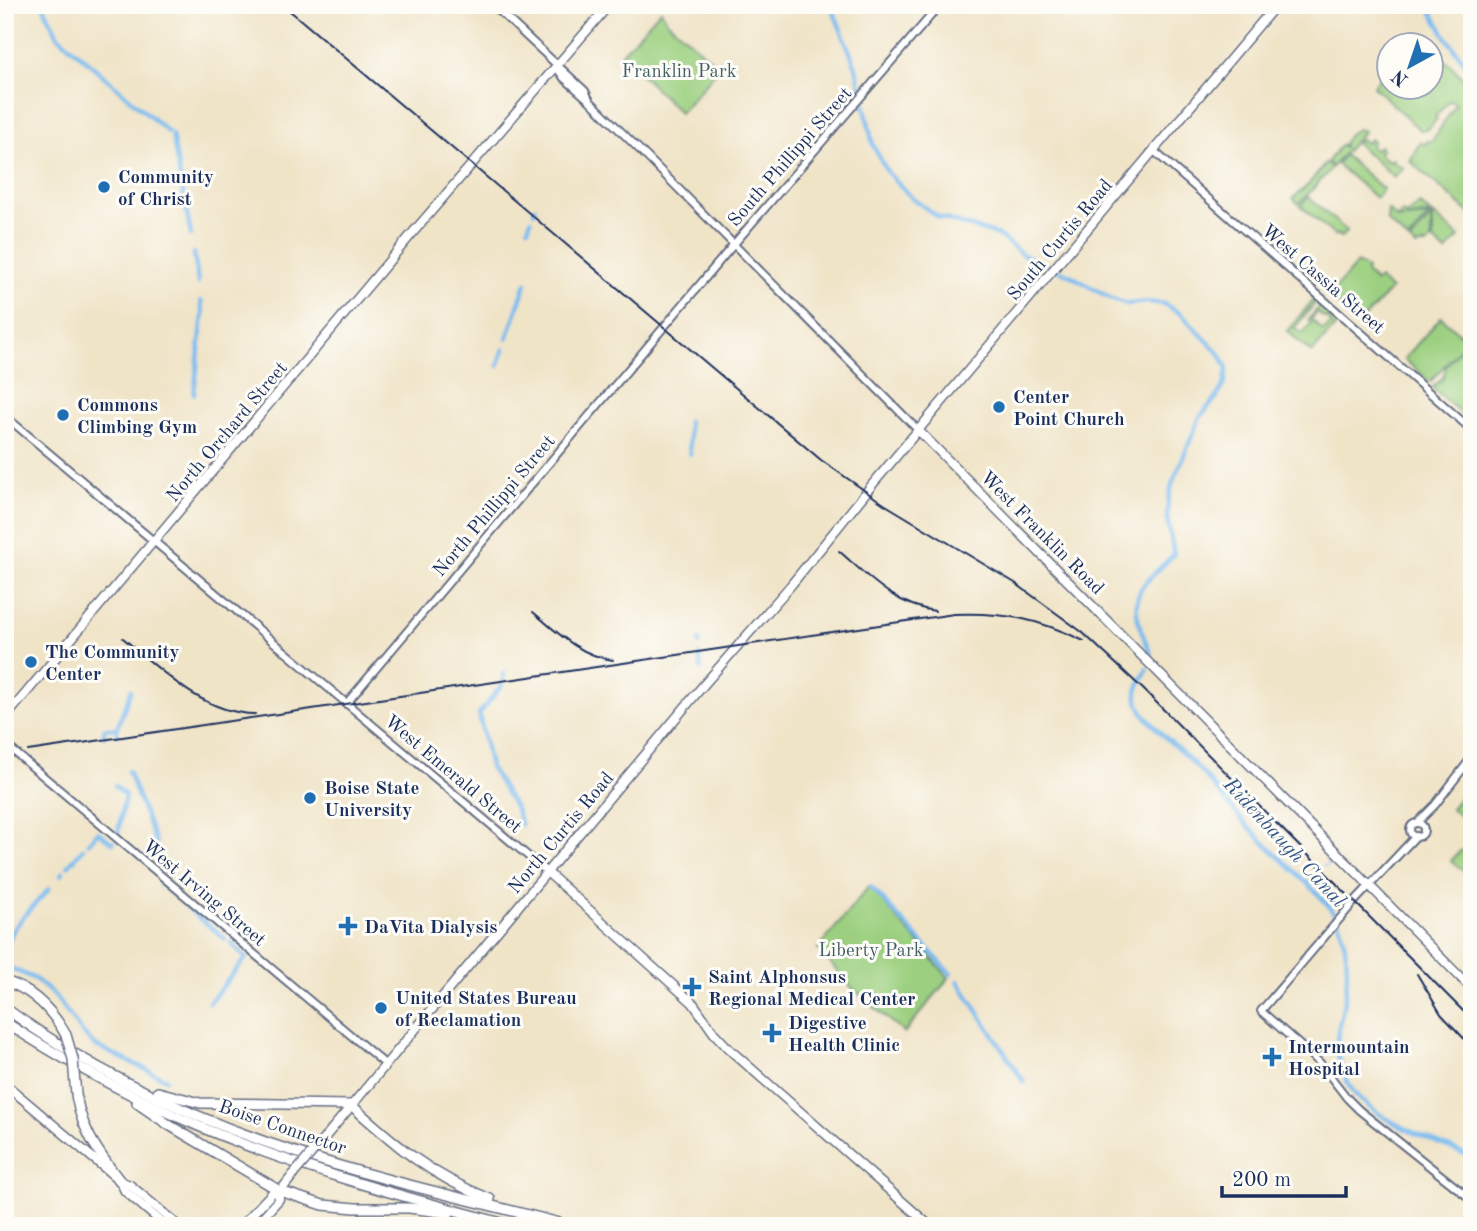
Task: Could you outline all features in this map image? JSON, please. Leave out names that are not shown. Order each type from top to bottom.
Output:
[{"type":"highway","points":[[5,981],[27,990],[41,1001],[58,1021],[66,1035],[73,1059],[77,1108],[83,1125],[94,1147],[120,1181]]},
{"type":"highway","name":"Boise Connector","points":[[5,1008],[75,1054],[137,1087],[289,1150],[571,1226]]},
{"type":"highway","name":"Boise Connector","points":[[5,1021],[39,1044],[113,1086],[231,1140],[316,1170],[513,1226]]},
{"type":"highway","points":[[113,1086],[169,1125],[279,1192],[323,1205],[409,1208],[497,1222]]},
{"type":"highway","points":[[137,1087],[200,1103],[351,1105],[406,1154],[430,1170],[469,1191],[527,1214]]},
{"type":"main road","name":"North Orchard Street","points":[[5,718],[609,5]]},
{"type":"main road","name":"South Curtis Road","points":[[866,492],[1276,5]]},
{"type":"main road","name":"West Franklin Road","points":[[918,430],[1472,989]]},
{"type":"main road","name":"North Curtis Road","points":[[255,1226],[279,1199],[279,1192],[351,1105],[791,586],[866,492]]},
{"type":"main road","name":"West Emerald Street","points":[[547,872],[693,1003],[713,1033],[729,1049],[930,1226]]},
{"type":"main road","points":[[5,1084],[120,1181],[130,1185],[179,1226]]},
{"type":"main road","points":[[120,1181],[125,1191],[166,1226]]},
{"type":"main road","name":"North Curtis Road","points":[[241,1226],[273,1192],[279,1192]]},
{"type":"street","name":"West Franklin Road","points":[[493,5],[918,430]]},
{"type":"street","name":"South Phillippi Street","points":[[664,328],[940,5]]},
{"type":"street","name":"West Cassia Street","points":[[1154,151],[1472,430]]},
{"type":"street","name":"North Phillippi Street","points":[[346,704],[664,328]]},
{"type":"street","name":"West Emerald Street","points":[[5,415],[547,872]]},
{"type":"street","name":"West Irving Street","points":[[5,744],[385,1065]]},
{"type":"street","points":[[1413,835],[1411,826],[1435,805],[1472,757]]},
{"type":"street","points":[[1435,805],[1421,835],[1413,835],[1261,1011],[1320,1062],[1359,1110],[1472,1200]]},
{"type":"street","points":[[1417,823],[1424,829]]},
{"type":"green space","name":"Franklin Park","points":[[661,10],[667,21],[720,67],[680,113],[621,54]]},
{"type":"green space","points":[[1446,61],[1472,88],[1472,215],[1410,161],[1420,142],[1425,145],[1427,141],[1432,141],[1456,104],[1450,100],[1427,130],[1420,130],[1390,102],[1446,102]]},
{"type":"green space","points":[[1357,129],[1364,131],[1332,167],[1328,161],[1341,145],[1345,148],[1343,144],[1349,134]]},
{"type":"green space","points":[[1361,139],[1366,143],[1371,139],[1373,141],[1370,146],[1376,150],[1379,146],[1382,149],[1379,154],[1389,161],[1393,159],[1394,163],[1403,168],[1394,177],[1356,143]]},
{"type":"green space","points":[[1344,155],[1383,189],[1376,198],[1337,164]]},
{"type":"green space","points":[[1326,163],[1331,167],[1329,171],[1299,204],[1293,198]]},
{"type":"green space","points":[[1308,197],[1347,231],[1341,237],[1337,234],[1335,236],[1301,206]]},
{"type":"green space","points":[[1420,204],[1431,214],[1395,219],[1429,216],[1408,240],[1387,221],[1388,210],[1397,218],[1402,212],[1406,215]]},
{"type":"green space","points":[[1433,214],[1459,237],[1446,252],[1433,240]]},
{"type":"green space","points":[[1431,217],[1431,240],[1428,244],[1416,247],[1410,241]]},
{"type":"green space","points":[[1357,263],[1367,269],[1366,273],[1376,282],[1379,279],[1391,289],[1360,323],[1329,296]]},
{"type":"green space","points":[[1314,299],[1317,301],[1294,328],[1303,333],[1311,323],[1308,320],[1321,305],[1331,313],[1326,319],[1317,312],[1311,319],[1323,331],[1332,323],[1328,319],[1332,314],[1340,321],[1312,353],[1287,331]]},
{"type":"green space","points":[[1441,317],[1467,341],[1469,339],[1460,332],[1472,332],[1472,423],[1432,388],[1443,378],[1447,364],[1463,345],[1430,382],[1404,359]]},
{"type":"green space","points":[[1466,790],[1472,795],[1472,815],[1467,821],[1451,808]]},
{"type":"green space","points":[[1472,845],[1472,878],[1451,861],[1459,852]]},
{"type":"green space","name":"Liberty Park","points":[[869,886],[949,978],[904,1033],[851,987],[818,949]]},
{"type":"waterway","points":[[43,5],[58,36],[168,132]]},
{"type":"waterway","name":"Ridenbaugh Canal","points":[[831,5],[856,67],[873,145],[888,173],[913,199],[938,217],[998,235],[1023,255],[1068,274],[1110,298],[1127,304],[1164,304],[1181,314],[1220,354],[1227,368],[1225,383],[1200,417],[1173,482],[1167,518],[1174,554],[1143,586],[1139,594],[1138,620],[1151,655]]},
{"type":"waterway","points":[[1427,5],[1472,73]]},
{"type":"waterway","points":[[172,135],[191,235]]},
{"type":"waterway","points":[[534,212],[535,208]]},
{"type":"waterway","points":[[528,228],[531,220]]},
{"type":"waterway","points":[[194,253],[198,283]]},
{"type":"waterway","points":[[507,339],[526,283]]},
{"type":"waterway","points":[[194,394],[203,315],[201,301]]},
{"type":"waterway","points":[[498,366],[504,349]]},
{"type":"waterway","points":[[688,421],[690,454]]},
{"type":"waterway","points":[[699,655],[701,669]]},
{"type":"waterway","name":"Ridenbaugh Canal","points":[[1147,669],[1137,695],[1146,716],[1196,766],[1254,833],[1317,893],[1338,922],[1345,944],[1347,968],[1337,1049],[1343,1072],[1352,1090],[1372,1109],[1399,1126],[1472,1157]]},
{"type":"waterway","points":[[503,679],[504,673]]},
{"type":"waterway","points":[[502,685],[479,714],[490,767],[516,809],[521,825]]},
{"type":"waterway","points":[[117,735],[131,690]]},
{"type":"waterway","points":[[104,737],[104,729],[117,728]]},
{"type":"waterway","points":[[128,771],[156,843]]},
{"type":"waterway","points":[[115,786],[125,795],[118,833]]},
{"type":"waterway","points":[[88,843],[98,832],[114,842]]},
{"type":"waterway","points":[[68,866],[83,849]]},
{"type":"waterway","points":[[158,850],[165,872]]},
{"type":"waterway","points":[[1324,866],[1330,863]]},
{"type":"waterway","points":[[1307,884],[1319,870]]},
{"type":"waterway","points":[[161,881],[177,898]]},
{"type":"waterway","points":[[871,887],[951,974]]},
{"type":"waterway","points":[[9,953],[10,937],[49,889]]},
{"type":"waterway","points":[[186,906],[199,918]]},
{"type":"waterway","points":[[202,920],[225,939]]},
{"type":"waterway","points":[[209,1003],[246,958],[231,943]]},
{"type":"waterway","points":[[6,966],[35,979],[54,995],[94,1045],[166,1079]]},
{"type":"waterway","points":[[958,981],[1024,1082]]},
{"type":"railway","points":[[283,5],[821,460],[884,504],[1015,583],[1082,632],[1144,690],[1472,1020]]},
{"type":"railway","points":[[839,551],[895,596],[920,608],[935,611]]},
{"type":"railway","points":[[533,612],[580,649],[613,660]]},
{"type":"railway","points":[[28,751],[954,614],[1021,618],[1052,627],[1084,641]]},
{"type":"railway","points":[[123,638],[167,676],[200,698],[236,712],[255,714]]},
{"type":"railway","points":[[1417,974],[1441,1014],[1471,1046]]},
{"type":"place","name":"Community of Christ","points":[[104,187]]},
{"type":"place","name":"Center Point Church","points":[[999,407]]},
{"type":"place","name":"Commons Climbing Gym","points":[[63,415]]},
{"type":"place","name":"The Community Center","points":[[31,662]]},
{"type":"place","name":"Boise State University","points":[[310,798]]},
{"type":"place","name":"DaVita Dialysis","points":[[348,926]]},
{"type":"place","name":"Saint Alphonsus Regional Medical Center","points":[[692,987]]},
{"type":"place","name":"United States Bureau of Reclamation","points":[[381,1008]]},
{"type":"place","name":"Digestive Health Clinic","points":[[772,1033]]},
{"type":"place","name":"Intermountain Hospital","points":[[1272,1057]]}]
